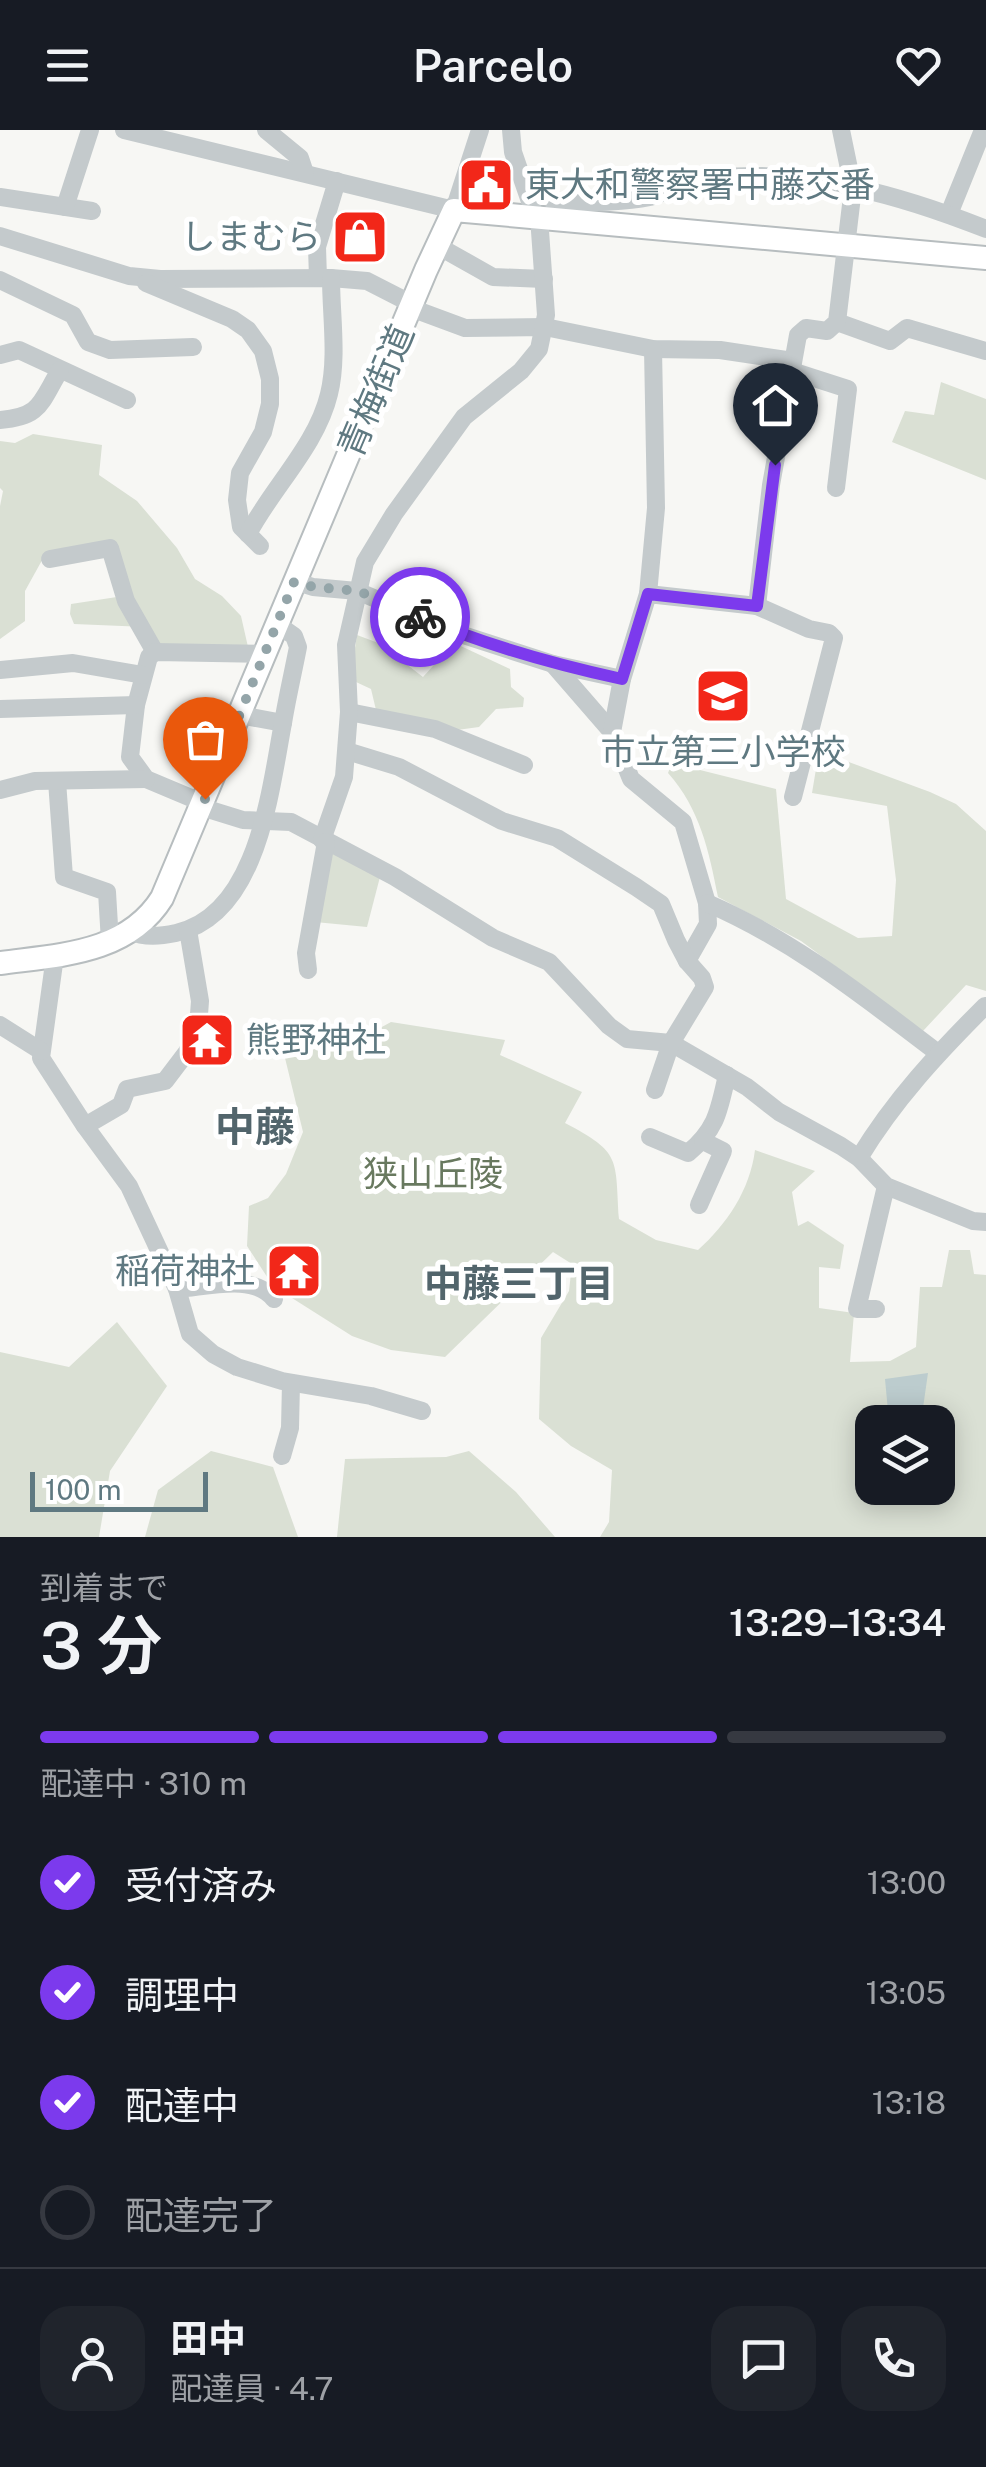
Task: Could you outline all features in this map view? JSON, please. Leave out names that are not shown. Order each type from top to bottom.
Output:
[{"type":"main road","points":[[454,210],[986,258]]},
{"type":"main road","name":"青梅街道","points":[[120,937],[148,916],[162,898],[454,210]]},
{"type":"main road","points":[[0,963],[56,956],[120,937]]},
{"type":"street","points":[[64,207],[90,130]]},
{"type":"street","points":[[124,130],[454,210],[480,130]]},
{"type":"street","points":[[266,130],[300,158],[305,172]]},
{"type":"street","points":[[305,961],[324,841],[347,751],[346,645],[365,562],[464,417],[522,371],[540,349],[545,327],[542,217],[512,152],[511,130]]},
{"type":"street","points":[[757,606],[771,485],[801,330],[827,331],[837,322],[853,188],[841,130]]},
{"type":"street","points":[[949,214],[983,130]]},
{"type":"street","points":[[542,217],[558,202],[628,201],[657,196],[685,182],[797,178],[853,188],[949,214],[986,229]]},
{"type":"street","points":[[0,236],[129,276],[232,319],[248,330],[263,351],[270,379],[270,404],[263,432],[240,473],[236,500],[241,527],[254,540],[257,515],[316,426],[330,393],[324,278],[317,248],[337,181]]},
{"type":"street","points":[[0,197],[92,211]]},
{"type":"street","points":[[438,246],[493,277],[544,279]]},
{"type":"street","points":[[129,276],[366,281],[411,306],[465,328],[545,327],[653,349],[720,350],[793,366],[848,389],[836,488]]},
{"type":"street","points":[[0,280],[73,315],[88,342],[110,350],[193,347]]},
{"type":"street","points":[[837,322],[890,341],[908,328],[986,350]]},
{"type":"street","points":[[612,732],[622,679],[648,594],[656,508],[653,349]]},
{"type":"street","points":[[0,355],[19,350],[127,400]]},
{"type":"street","points":[[0,420],[24,418],[35,411],[60,370]]},
{"type":"street","points":[[50,559],[110,548],[126,601],[155,652]]},
{"type":"street","points":[[294,582],[358,591],[457,633],[554,664],[622,679]]},
{"type":"street","points":[[648,594],[757,606],[834,638],[793,797]]},
{"type":"street","points":[[57,780],[64,877],[107,892],[120,937],[188,930],[206,921],[220,909],[237,883],[265,822],[298,647],[294,636],[277,624]]},
{"type":"street","points":[[146,778],[130,757],[136,706],[149,657],[155,652],[264,654]]},
{"type":"street","points":[[0,670],[73,663],[143,675]]},
{"type":"street","points":[[554,664],[612,732],[630,779],[683,822],[707,904],[706,931],[688,961]]},
{"type":"street","points":[[0,708],[136,706]]},
{"type":"street","points":[[348,712],[434,729],[524,765]]},
{"type":"street","points":[[240,715],[283,723]]},
{"type":"street","points":[[347,751],[399,768],[502,821],[556,838],[661,904],[705,988],[671,1043],[654,1090]]},
{"type":"street","points":[[0,790],[35,781],[146,778],[196,800],[201,807],[265,822],[291,822],[420,891],[493,938],[549,962],[609,1026],[627,1039],[671,1043],[859,1158],[886,1186],[973,1221],[986,1222]]},
{"type":"street","points":[[707,904],[756,924],[831,972],[938,1052]]},
{"type":"street","points":[[85,1126],[121,1105],[127,1089],[164,1081],[187,1052],[198,1028],[200,1001],[188,930]]},
{"type":"street","points":[[56,956],[41,1058],[129,1186],[177,1289],[190,1334],[212,1354],[236,1367],[422,1411]]},
{"type":"street","points":[[859,1158],[897,1101],[938,1052],[985,1006]]},
{"type":"street","points":[[0,1024],[41,1051]]},
{"type":"street","points":[[650,1138],[688,1153],[703,1141],[716,1122],[727,1074]]},
{"type":"street","points":[[699,1205],[723,1151],[703,1141]]},
{"type":"street","points":[[876,1309],[857,1308],[886,1186]]},
{"type":"street","points":[[177,1289],[252,1284],[265,1288],[274,1299]]},
{"type":"street","points":[[282,1456],[290,1428],[291,1382]]},
{"type":"green space","points":[[941,382],[986,399],[986,480],[892,442],[905,411],[934,415]]},
{"type":"green space","points":[[33,434],[102,445],[99,475],[137,501],[177,548],[195,579],[222,596],[241,616],[248,647],[156,644],[146,627],[74,624],[71,604],[130,595],[111,544],[46,553],[25,591],[25,621],[0,639],[0,441],[15,443]]},
{"type":"green space","points":[[435,634],[510,669],[511,687],[524,698],[523,707],[496,709],[479,727],[457,730],[376,710],[371,689],[356,682],[352,667],[357,635],[405,653],[405,663],[423,677],[442,656]]},
{"type":"green space","points":[[819,751],[956,804],[986,831],[986,991],[966,985],[923,1031],[801,941],[718,897],[696,816],[668,773],[672,763],[776,789],[786,899],[858,938],[892,936],[896,880],[887,806],[812,793]]},
{"type":"green space","points":[[327,850],[381,873],[367,927],[315,922]]},
{"type":"green space","name":"狭山丘陵","points":[[391,1022],[505,1040],[500,1055],[582,1092],[565,1123],[597,1142],[612,1159],[619,1219],[656,1240],[698,1250],[736,1205],[755,1150],[815,1171],[792,1192],[798,1226],[808,1221],[844,1245],[840,1269],[819,1267],[819,1308],[854,1313],[850,1362],[890,1361],[916,1347],[920,1287],[942,1287],[949,1250],[970,1250],[974,1274],[986,1275],[986,1537],[600,1537],[609,1522],[612,1470],[571,1446],[539,1419],[541,1338],[569,1291],[572,1264],[553,1252],[445,1357],[391,1350],[352,1336],[273,1286],[247,1246],[249,1206],[268,1198],[286,1174],[303,1132],[285,1058],[308,1046]]},
{"type":"green space","points":[[117,1322],[167,1386],[110,1471],[99,1537],[0,1537],[0,1352],[69,1367]]},
{"type":"green space","points":[[211,1451],[273,1467],[298,1537],[145,1537],[158,1490]]},
{"type":"green space","points":[[469,1451],[516,1492],[555,1537],[337,1537],[345,1459],[446,1457]]},
{"type":"shaded area","points":[[928,1373],[923,1405],[887,1405],[885,1379]]},
{"type":"way so far","points":[[205,799],[294,582],[358,591],[420,617]]},
{"type":"place","name":"東大和警察署中藤交番","points":[[486,185]]},
{"type":"place","name":"しまむら","points":[[360,237]]},
{"type":"place","name":"市立第三小学校","points":[[723,696]]},
{"type":"place","name":"熊野神社","points":[[207,1040]]},
{"type":"place","name":"稲荷神社","points":[[294,1271]]},
{"type":"district","name":"中藤","points":[[255,1127]]},
{"type":"district","name":"中藤三丁目","points":[[519,1284]]},
{"type":"route","points":[[420,617],[554,664],[622,679],[648,594],[757,606],[775,465]]}]
